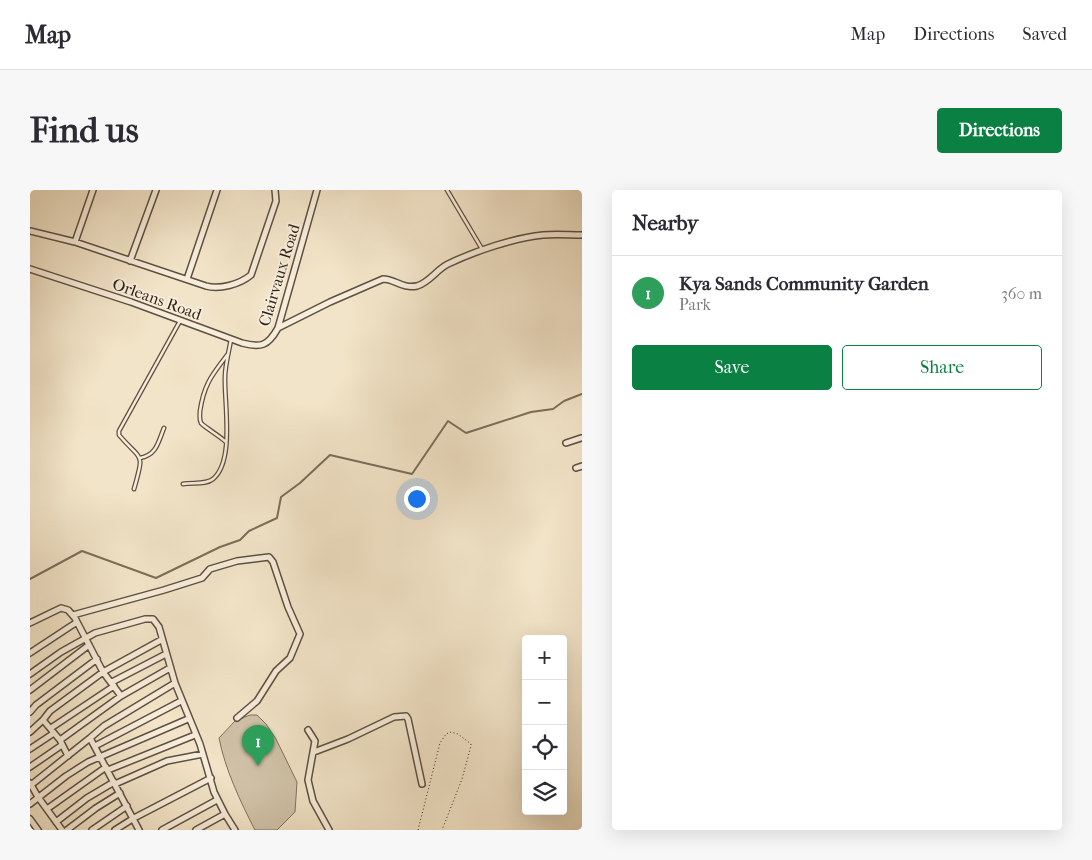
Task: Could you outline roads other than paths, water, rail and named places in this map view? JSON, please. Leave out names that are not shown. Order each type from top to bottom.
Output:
[{"type":"street","points":[[75,242],[93,190]]},
{"type":"street","points":[[130,261],[156,190]]},
{"type":"street","points":[[187,279],[217,190]]},
{"type":"street","points":[[30,231],[75,242],[214,288],[246,280],[252,275],[276,201],[275,190]]},
{"type":"street","name":"Clairvaux Road","points":[[273,338],[278,328],[317,190]]},
{"type":"street","points":[[278,328],[330,302],[383,279],[406,286],[420,284],[430,279],[448,264],[482,250],[536,236],[554,234],[582,235]]},
{"type":"street","name":"Orleans Road","points":[[30,269],[255,346],[266,344],[273,338]]},
{"type":"street","points":[[566,443],[581,437]]},
{"type":"street","points":[[576,468],[582,466]]},
{"type":"street","points":[[72,615],[202,578],[210,569],[237,561],[269,557],[273,562],[288,607],[300,634],[290,658],[276,671],[257,701],[237,718]]},
{"type":"street","points":[[30,623],[61,608],[66,609],[77,622],[104,672],[121,696]]},
{"type":"street","points":[[30,674],[85,638],[150,618],[153,619],[158,627],[174,683],[203,754],[217,800],[235,830]]},
{"type":"street","points":[[30,653],[77,622]]},
{"type":"street","points":[[30,732],[50,711],[104,672],[161,640]]},
{"type":"street","points":[[30,690],[89,645]]},
{"type":"street","points":[[30,749],[113,684],[166,654]]},
{"type":"street","points":[[30,712],[36,704],[97,659]]},
{"type":"street","points":[[30,767],[121,696],[170,668]]},
{"type":"street","points":[[62,830],[31,784],[104,726],[174,683]]},
{"type":"street","points":[[30,698],[36,704]]},
{"type":"street","points":[[95,746],[181,701]]},
{"type":"street","points":[[314,752],[348,739],[394,717],[406,716],[422,784]]},
{"type":"street","points":[[30,804],[88,762],[188,719]]},
{"type":"street","points":[[43,720],[61,742],[68,756]]},
{"type":"street","points":[[308,730],[315,741],[308,780],[310,792],[328,830]]},
{"type":"street","points":[[47,809],[107,769],[196,735]]},
{"type":"street","points":[[90,738],[139,830]]},
{"type":"street","points":[[56,822],[87,798],[114,783],[168,760],[203,754]]},
{"type":"street","points":[[115,830],[134,818],[211,778]]},
{"type":"street","points":[[68,830],[96,808],[120,793]]},
{"type":"street","points":[[162,830],[217,800]]},
{"type":"street","points":[[92,830],[126,806]]},
{"type":"street","points":[[196,830],[225,814]]},
{"type":"street","points":[[30,819],[38,830]]},
{"type":"lane","points":[[447,190],[482,250]]},
{"type":"lane","points":[[134,489],[141,467],[140,458],[119,435],[118,431],[180,320]]},
{"type":"lane","points":[[183,484],[203,483],[213,480],[220,470],[226,442],[228,414],[225,376],[231,339]]},
{"type":"lane","points":[[226,442],[202,424],[200,419],[204,389],[212,374],[228,353]]},
{"type":"lane","points":[[140,458],[148,456],[154,451],[164,428]]},
{"type":"waterway","points":[[30,579],[82,551],[156,578],[220,547],[240,540],[249,531],[277,518],[281,497],[300,483],[330,455],[412,474],[448,421],[466,433],[531,412],[553,409],[564,401],[582,394]]},
{"type":"place","name":"Kya Sands Community Garden","points":[[258,766]]}]
